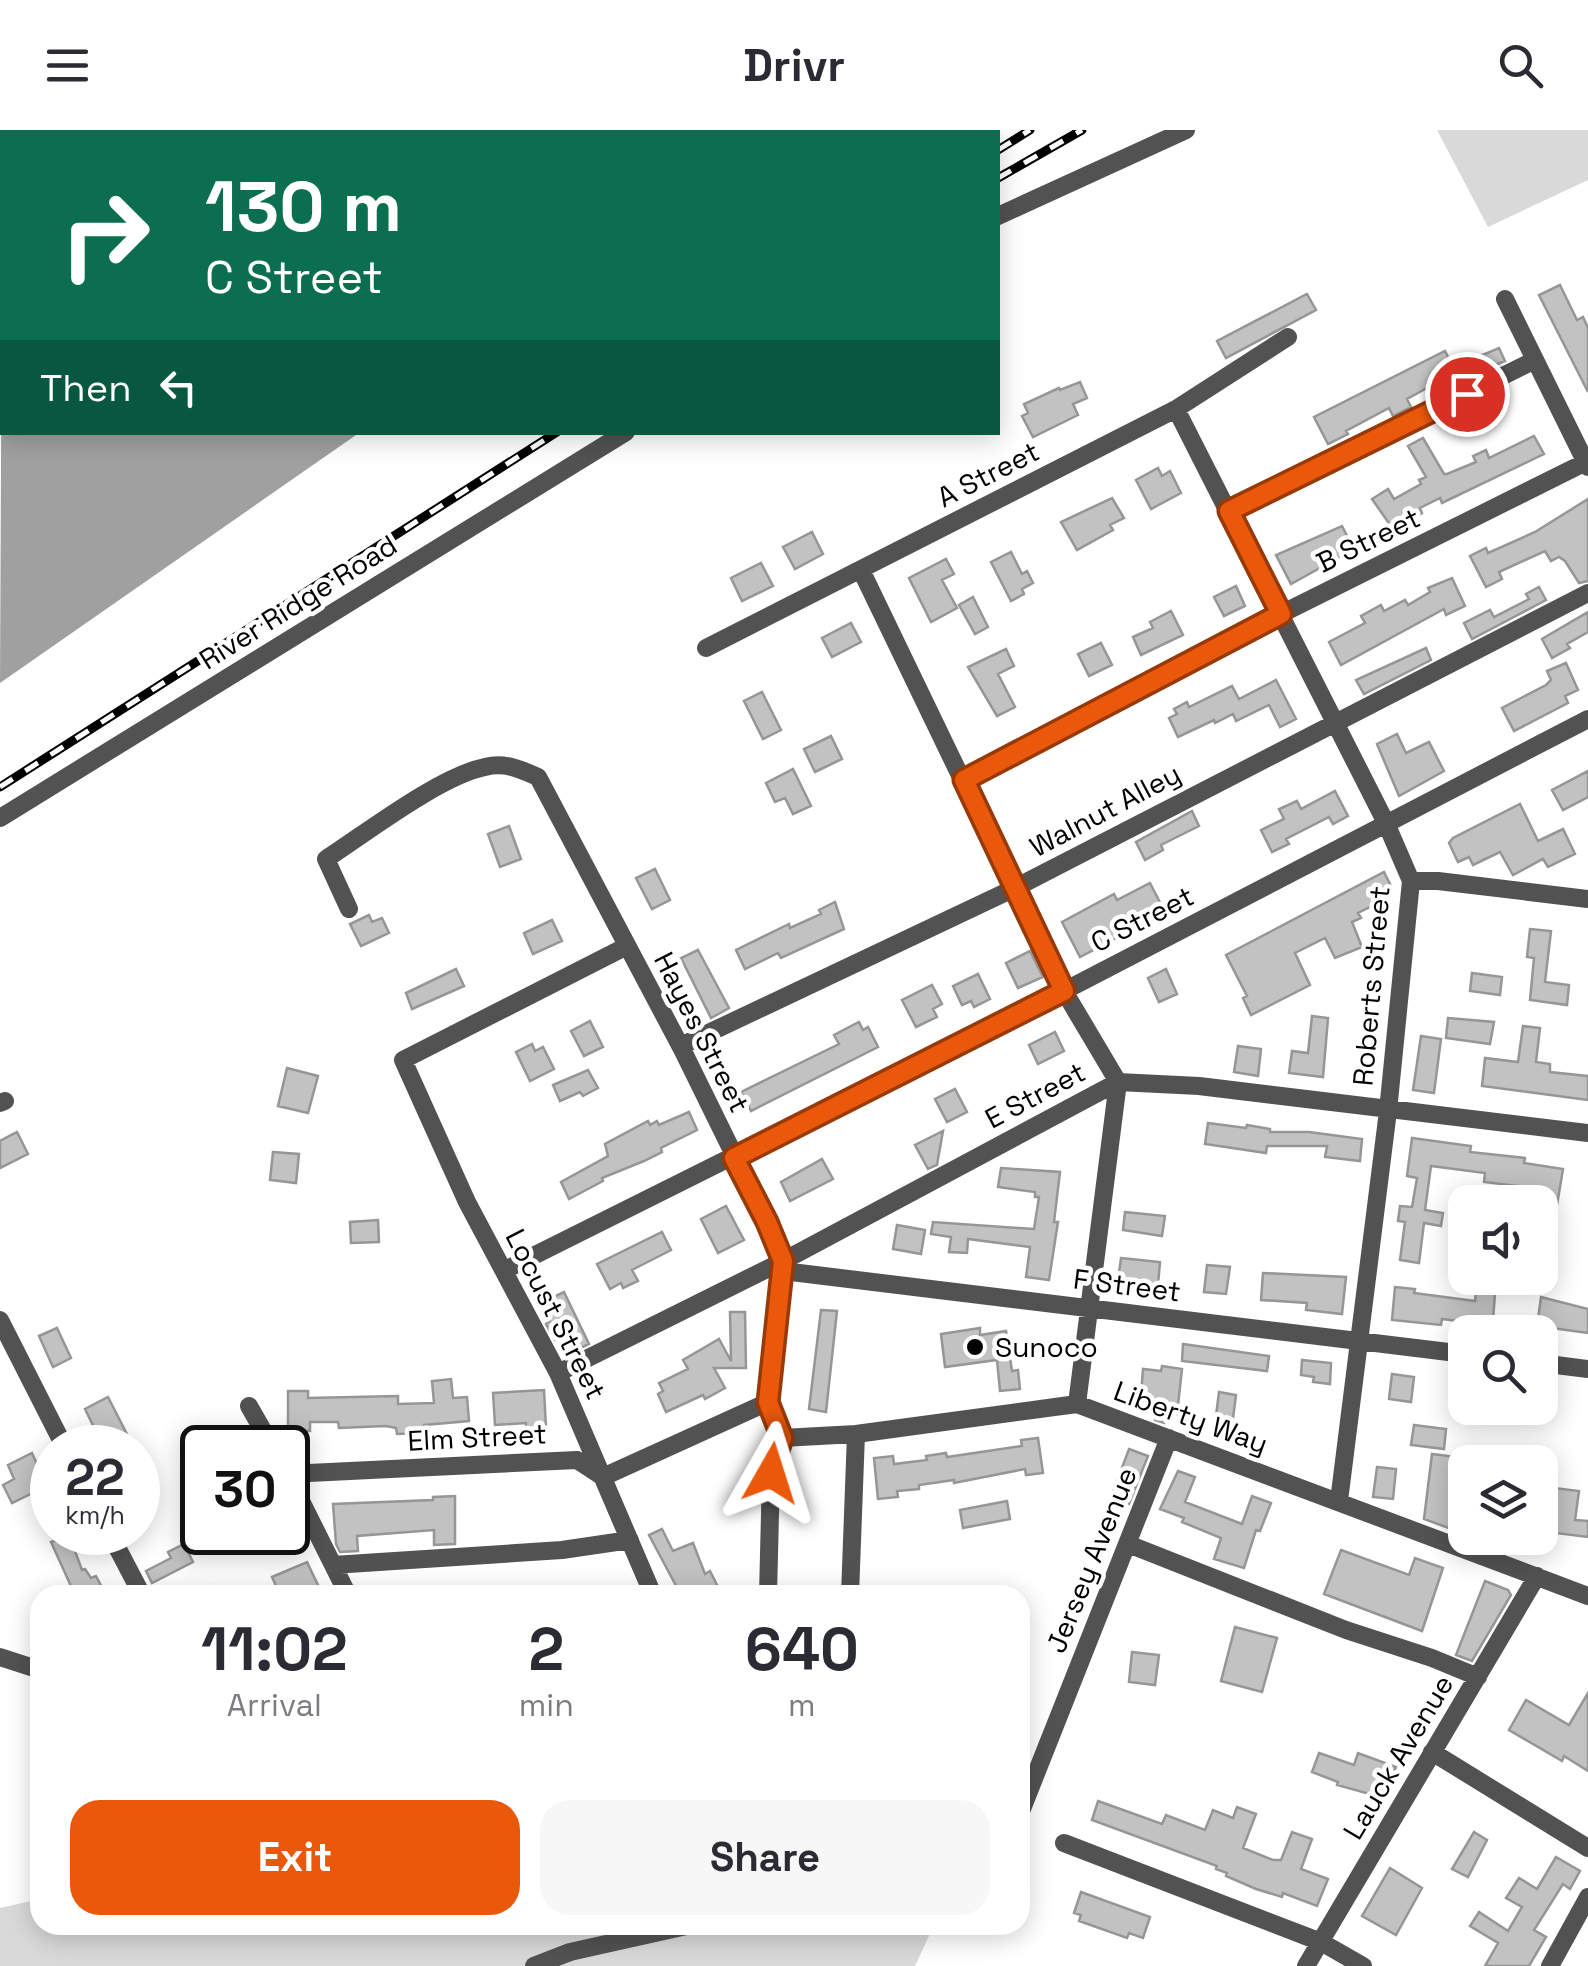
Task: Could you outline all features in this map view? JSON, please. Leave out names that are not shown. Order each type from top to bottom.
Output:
[{"type":"street","points":[[1000,215],[1186,130]]},
{"type":"street","points":[[1505,299],[1587,464]]},
{"type":"street","name":"A Street","points":[[706,648],[1176,409],[1288,337]]},
{"type":"street","points":[[1229,511],[1535,360]]},
{"type":"street","name":"Roberts Street","points":[[1176,409],[1386,823],[1411,881],[1388,1111],[1339,1500]]},
{"type":"street","name":"River Ridge Road","points":[[0,818],[621,435]]},
{"type":"street","name":"B Street","points":[[964,780],[1281,614],[1587,464]]},
{"type":"street","points":[[861,570],[1064,991],[1118,1082],[1077,1404]]},
{"type":"street","name":"Walnut Alley","points":[[681,1046],[1015,888],[1588,593]]},
{"type":"street","name":"C Street","points":[[505,1270],[1064,991],[1588,719]]},
{"type":"street","name":"Hayes Street","points":[[349,909],[326,860],[435,789],[484,767],[513,766],[538,777],[681,1046],[767,1222],[783,1266],[768,1402],[782,1438]]},
{"type":"street","points":[[1411,881],[1588,899]]},
{"type":"street","name":"Locust Street","points":[[627,946],[403,1060],[467,1202],[558,1372],[649,1585]]},
{"type":"street","name":"E Street","points":[[558,1372],[783,1266],[1118,1082],[1199,1086],[1588,1133]]},
{"type":"street","name":"F Street","points":[[783,1266],[1448,1352]]},
{"type":"street","points":[[1,1324],[53,1425]]},
{"type":"street","points":[[1558,1365],[1588,1369]]},
{"type":"street","points":[[603,1477],[768,1402]]},
{"type":"street","name":"Liberty Way","points":[[782,1438],[856,1434],[1077,1404],[1588,1596]]},
{"type":"street","points":[[250,1406],[260,1425]]},
{"type":"street","points":[[850,1585],[856,1434]]},
{"type":"street","points":[[768,1585],[771,1473],[782,1438]]},
{"type":"street","name":"Jersey Avenue","points":[[1030,1789],[1169,1438]]},
{"type":"street","name":"Elm Street","points":[[310,1474],[577,1460],[603,1477]]},
{"type":"street","points":[[310,1519],[343,1585]]},
{"type":"street","points":[[333,1565],[562,1550],[630,1540]]},
{"type":"street","points":[[1128,1544],[1478,1677]]},
{"type":"street","points":[[121,1555],[137,1585]]},
{"type":"street","name":"Lauck Avenue","points":[[1306,1966],[1536,1576]]},
{"type":"street","points":[[0,1657],[30,1667]]},
{"type":"street","points":[[1432,1752],[1588,1848]]},
{"type":"street","points":[[1064,1843],[1320,1942],[1363,1966]]},
{"type":"street","points":[[1550,1966],[1588,1898]]},
{"type":"street","points":[[534,1966],[570,1952],[646,1935]]},
{"type":"shaded area","points":[[1437,130],[1588,130],[1588,180],[1488,227]]},
{"type":"shaded area","points":[[1,435],[356,435],[0,683]]},
{"type":"shaded area","points":[[30,1901],[30,1935],[929,1935],[915,1966],[0,1966],[0,1908]]},
{"type":"building","points":[[1560,285],[1577,320],[1583,317],[1588,328],[1588,392],[1539,295]]},
{"type":"building","points":[[1307,294],[1316,310],[1226,358],[1217,341]]},
{"type":"building","points":[[1499,348],[1505,361],[1469,376],[1463,363]]},
{"type":"building","points":[[1445,351],[1456,372],[1407,399],[1411,407],[1393,416],[1389,408],[1328,444],[1314,417]]},
{"type":"building","points":[[1080,382],[1087,398],[1073,404],[1078,415],[1033,437],[1022,416],[1028,413],[1024,404]]},
{"type":"building","points":[[1534,436],[1544,454],[1442,503],[1440,498],[1420,508],[1422,513],[1395,532],[1372,499],[1388,489],[1394,499],[1421,484],[1419,480],[1426,477],[1408,446],[1423,438],[1447,474],[1476,462],[1473,456],[1486,450],[1489,458]]},
{"type":"building","points":[[1158,468],[1162,476],[1170,471],[1181,493],[1151,509],[1136,480]]},
{"type":"building","points":[[1112,498],[1124,518],[1110,525],[1113,530],[1077,550],[1061,522]]},
{"type":"building","points":[[1588,499],[1588,581],[1579,583],[1565,561],[1559,557],[1551,561],[1545,551],[1499,572],[1502,579],[1486,587],[1470,556],[1486,548],[1488,553],[1535,532]]},
{"type":"building","points":[[1342,526],[1354,549],[1291,584],[1276,555]]},
{"type":"building","points":[[812,532],[823,554],[795,569],[783,547]]},
{"type":"building","points":[[1011,552],[1022,574],[1027,571],[1033,583],[1011,601],[991,562]]},
{"type":"building","points":[[946,559],[954,574],[942,580],[957,608],[931,622],[909,578]]},
{"type":"building","points":[[761,563],[773,586],[742,601],[731,578]]},
{"type":"building","points":[[1452,578],[1465,606],[1446,615],[1444,609],[1341,665],[1329,642],[1365,623],[1361,616],[1381,605],[1384,611],[1405,600],[1408,605],[1430,592],[1428,588]]},
{"type":"building","points":[[1236,586],[1245,606],[1224,616],[1214,597]]},
{"type":"building","points":[[1539,587],[1546,600],[1472,639],[1464,623],[1490,610],[1494,617],[1529,599],[1526,594]]},
{"type":"building","points":[[973,597],[988,627],[975,634],[959,605]]},
{"type":"building","points":[[1171,611],[1183,635],[1141,655],[1133,637],[1153,628],[1150,622]]},
{"type":"building","points":[[1588,612],[1588,632],[1552,658],[1542,639]]},
{"type":"building","points":[[851,623],[861,642],[832,657],[822,638]]},
{"type":"building","points":[[1101,643],[1112,665],[1089,676],[1078,654]]},
{"type":"building","points":[[1426,648],[1431,660],[1364,694],[1356,680]]},
{"type":"building","points":[[1006,649],[1014,666],[998,674],[1015,707],[997,716],[968,667]]},
{"type":"building","points":[[1566,663],[1578,690],[1565,696],[1568,703],[1514,731],[1502,708],[1546,685],[1551,680],[1547,671]]},
{"type":"building","points":[[1276,680],[1296,719],[1280,727],[1269,705],[1236,721],[1233,714],[1178,737],[1169,718],[1177,714],[1174,709],[1187,702],[1189,707],[1232,686],[1239,699]]},
{"type":"building","points":[[762,692],[781,730],[763,739],[744,701]]},
{"type":"building","points":[[1397,734],[1406,753],[1429,742],[1444,771],[1399,796],[1377,744]]},
{"type":"building","points":[[831,736],[842,759],[815,772],[804,749]]},
{"type":"building","points":[[793,769],[811,806],[793,814],[785,798],[775,802],[766,783]]},
{"type":"building","points":[[1588,771],[1588,797],[1563,810],[1552,790]]},
{"type":"building","points":[[1335,791],[1348,816],[1333,824],[1329,817],[1286,839],[1289,844],[1272,852],[1261,830],[1284,819],[1279,809],[1297,801],[1301,809]]},
{"type":"building","points":[[1520,804],[1538,841],[1563,829],[1575,854],[1548,867],[1543,859],[1513,875],[1500,852],[1473,865],[1469,857],[1458,862],[1449,843],[1453,838]]},
{"type":"building","points":[[1192,811],[1199,826],[1161,845],[1163,850],[1145,860],[1136,842]]},
{"type":"building","points":[[509,826],[521,859],[500,867],[488,834]]},
{"type":"building","points":[[655,869],[670,900],[652,909],[636,878]]},
{"type":"building","points":[[1384,872],[1392,888],[1381,894],[1384,900],[1358,913],[1361,918],[1352,922],[1362,947],[1335,958],[1325,938],[1295,953],[1310,985],[1251,1015],[1243,998],[1247,996],[1226,955]]},
{"type":"building","points":[[1150,883],[1167,916],[1151,924],[1149,921],[1080,957],[1062,922],[1114,894],[1117,900]]},
{"type":"building","points":[[835,902],[844,929],[781,958],[778,953],[745,969],[736,950],[789,924],[790,928],[821,914],[819,910]]},
{"type":"building","points":[[369,915],[372,922],[382,918],[389,933],[361,946],[350,924]]},
{"type":"building","points":[[552,920],[562,941],[533,954],[524,933]]},
{"type":"building","points":[[1530,929],[1551,931],[1545,982],[1569,985],[1567,1005],[1530,1000],[1534,958],[1527,957]]},
{"type":"building","points":[[698,950],[729,1008],[711,1018],[681,958]]},
{"type":"building","points":[[1030,951],[1043,977],[1018,988],[1006,963]]},
{"type":"building","points":[[456,969],[464,986],[412,1009],[406,993]]},
{"type":"building","points":[[1166,969],[1177,994],[1159,1002],[1148,978]]},
{"type":"building","points":[[1472,973],[1502,977],[1500,995],[1470,991]]},
{"type":"building","points":[[978,974],[990,999],[974,1007],[971,1001],[962,1005],[953,986]]},
{"type":"building","points":[[932,985],[942,1004],[933,1009],[937,1017],[916,1027],[902,1000]]},
{"type":"building","points":[[1312,1016],[1328,1018],[1323,1077],[1289,1073],[1292,1051],[1308,1053]]},
{"type":"building","points":[[1448,1018],[1494,1022],[1490,1044],[1446,1038]]},
{"type":"building","points":[[590,1021],[603,1047],[584,1056],[571,1031]]},
{"type":"building","points":[[859,1022],[863,1030],[868,1027],[878,1047],[751,1111],[741,1092],[839,1044],[834,1035]]},
{"type":"building","points":[[1523,1026],[1540,1028],[1536,1062],[1550,1064],[1550,1072],[1588,1076],[1588,1100],[1482,1086],[1485,1058],[1518,1062]]},
{"type":"building","points":[[1055,1032],[1064,1051],[1038,1064],[1029,1045]]},
{"type":"building","points":[[1421,1036],[1441,1039],[1434,1093],[1413,1090]]},
{"type":"building","points":[[532,1044],[535,1051],[543,1047],[554,1069],[530,1081],[516,1052]]},
{"type":"building","points":[[1238,1046],[1261,1049],[1258,1076],[1234,1072]]},
{"type":"building","points":[[287,1068],[318,1076],[308,1113],[278,1106]]},
{"type":"building","points":[[588,1070],[598,1088],[560,1101],[553,1085]]},
{"type":"building","points":[[955,1089],[967,1112],[947,1122],[935,1099]]},
{"type":"building","points":[[689,1112],[697,1130],[569,1199],[561,1182],[608,1156],[605,1144],[648,1121],[650,1125],[657,1121],[659,1125]]},
{"type":"building","points":[[1208,1123],[1362,1139],[1360,1161],[1325,1157],[1327,1146],[1267,1146],[1266,1153],[1205,1144]]},
{"type":"building","points":[[943,1131],[937,1165],[928,1169],[915,1145]]},
{"type":"building","points":[[17,1132],[28,1154],[0,1168],[0,1141]]},
{"type":"building","points":[[1412,1138],[1471,1146],[1470,1152],[1525,1158],[1524,1163],[1563,1169],[1558,1199],[1558,1185],[1484,1182],[1485,1173],[1431,1166],[1425,1210],[1443,1213],[1441,1226],[1424,1223],[1419,1263],[1400,1260],[1405,1222],[1398,1221],[1400,1206],[1412,1207],[1417,1178],[1407,1176]]},
{"type":"building","points":[[273,1152],[299,1154],[296,1183],[270,1180]]},
{"type":"building","points":[[822,1159],[833,1179],[790,1201],[781,1182]]},
{"type":"building","points":[[1001,1168],[1060,1172],[1054,1222],[1058,1222],[1049,1280],[1026,1277],[1030,1247],[968,1239],[967,1253],[949,1252],[951,1237],[931,1234],[933,1222],[1034,1229],[1039,1197],[1035,1197],[1035,1192],[998,1187]]},
{"type":"building","points":[[726,1206],[744,1240],[718,1253],[701,1219]]},
{"type":"building","points":[[1125,1212],[1165,1216],[1162,1236],[1123,1230]]},
{"type":"building","points":[[378,1220],[379,1242],[351,1243],[350,1222]]},
{"type":"building","points":[[897,1225],[925,1230],[921,1254],[893,1249]]},
{"type":"building","points":[[662,1232],[671,1250],[632,1270],[638,1281],[610,1289],[597,1264]]},
{"type":"building","points":[[1121,1258],[1160,1262],[1158,1285],[1118,1280]]},
{"type":"building","points":[[1207,1265],[1230,1267],[1226,1294],[1204,1292]]},
{"type":"building","points":[[1263,1273],[1346,1277],[1342,1314],[1306,1310],[1307,1303],[1261,1300]]},
{"type":"building","points":[[1395,1287],[1475,1301],[1476,1295],[1495,1295],[1493,1315],[1448,1315],[1441,1325],[1392,1320]]},
{"type":"building","points":[[564,1292],[589,1344],[568,1354],[560,1338],[555,1340],[546,1324],[550,1321],[541,1303]]},
{"type":"building","points":[[1541,1297],[1588,1309],[1588,1333],[1558,1329],[1558,1315],[1539,1315]]},
{"type":"building","points":[[821,1310],[837,1311],[826,1412],[809,1409]]},
{"type":"building","points":[[730,1312],[745,1312],[746,1368],[714,1368],[725,1388],[666,1412],[658,1394],[663,1391],[659,1383],[688,1369],[683,1360],[719,1339],[731,1361]]},
{"type":"building","points":[[57,1328],[71,1358],[53,1367],[39,1336]]},
{"type":"building","points":[[980,1328],[980,1335],[1006,1331],[1012,1371],[1018,1370],[1020,1389],[1000,1391],[997,1360],[945,1367],[941,1334]]},
{"type":"building","points":[[1183,1344],[1269,1356],[1267,1371],[1182,1361]]},
{"type":"building","points":[[1302,1360],[1331,1363],[1330,1384],[1313,1382],[1314,1377],[1301,1375]]},
{"type":"building","points":[[1162,1366],[1182,1369],[1177,1414],[1168,1411],[1164,1423],[1155,1420],[1156,1409],[1140,1407],[1143,1369],[1161,1371]]},
{"type":"building","points":[[1392,1374],[1414,1377],[1411,1402],[1389,1399]]},
{"type":"building","points":[[451,1379],[453,1398],[467,1397],[469,1421],[424,1425],[424,1433],[397,1434],[396,1428],[386,1426],[339,1428],[338,1422],[288,1425],[288,1391],[308,1391],[308,1398],[398,1396],[398,1404],[434,1403],[432,1381]]},
{"type":"building","points":[[544,1390],[546,1428],[526,1430],[526,1423],[495,1425],[493,1393]]},
{"type":"building","points":[[1219,1392],[1236,1395],[1231,1434],[1214,1432]]},
{"type":"building","points":[[108,1397],[122,1425],[93,1425],[85,1409]]},
{"type":"building","points":[[1414,1425],[1446,1429],[1444,1449],[1411,1445]]},
{"type":"building","points":[[1038,1438],[1043,1473],[1026,1475],[1025,1469],[954,1483],[919,1485],[919,1489],[897,1491],[898,1497],[878,1499],[874,1458],[893,1456],[894,1464],[927,1460],[926,1456],[946,1453],[947,1457],[1022,1446],[1021,1440]]},
{"type":"building","points":[[1129,1449],[1148,1456],[1129,1504],[1111,1497]]},
{"type":"building","points":[[30,1454],[30,1494],[12,1503],[3,1485],[14,1479],[8,1465]]},
{"type":"building","points":[[1432,1454],[1448,1456],[1448,1528],[1424,1519]]},
{"type":"building","points":[[1377,1467],[1396,1469],[1393,1499],[1373,1497]]},
{"type":"building","points":[[1178,1471],[1195,1477],[1185,1502],[1242,1524],[1252,1496],[1271,1503],[1260,1531],[1256,1530],[1244,1568],[1214,1559],[1221,1538],[1160,1509]]},
{"type":"building","points":[[1558,1488],[1579,1491],[1575,1520],[1588,1521],[1588,1537],[1558,1533]]},
{"type":"building","points":[[455,1496],[455,1544],[434,1545],[434,1530],[357,1536],[358,1551],[340,1552],[336,1544],[333,1504]]},
{"type":"building","points":[[1007,1501],[1010,1519],[963,1528],[960,1510]]},
{"type":"building","points":[[662,1529],[673,1551],[693,1543],[705,1574],[710,1571],[717,1585],[676,1585],[649,1535]]},
{"type":"building","points":[[180,1546],[180,1555],[190,1555],[193,1562],[152,1583],[146,1571],[171,1558],[168,1552]]},
{"type":"building","points":[[1341,1550],[1409,1575],[1415,1558],[1443,1568],[1422,1631],[1324,1594]]},
{"type":"building","points":[[57,1555],[76,1555],[82,1570],[91,1578],[96,1576],[101,1585],[70,1585]]},
{"type":"building","points":[[307,1562],[318,1585],[276,1585],[272,1577]]},
{"type":"building","points":[[1485,1581],[1511,1595],[1472,1661],[1456,1655]]},
{"type":"building","points":[[1235,1627],[1277,1638],[1262,1692],[1221,1681]]},
{"type":"building","points":[[1132,1652],[1159,1655],[1155,1685],[1129,1682]]},
{"type":"building","points":[[1588,1693],[1588,1771],[1564,1756],[1562,1761],[1509,1730],[1526,1700],[1569,1725]]},
{"type":"building","points":[[1319,1753],[1354,1765],[1358,1753],[1396,1767],[1384,1798],[1337,1785],[1338,1782],[1312,1772]]},
{"type":"building","points":[[1098,1801],[1162,1824],[1166,1815],[1205,1830],[1213,1810],[1233,1818],[1237,1807],[1256,1814],[1243,1848],[1273,1860],[1281,1860],[1292,1832],[1312,1839],[1301,1869],[1328,1879],[1317,1906],[1283,1893],[1282,1897],[1256,1889],[1226,1876],[1217,1866],[1092,1820]]},
{"type":"building","points":[[1474,1832],[1487,1840],[1468,1877],[1452,1869]]},
{"type":"building","points":[[1556,1857],[1580,1871],[1570,1889],[1563,1884],[1534,1930],[1546,1937],[1529,1966],[1485,1966],[1498,1943],[1470,1926],[1479,1912],[1508,1931],[1522,1907],[1506,1898],[1519,1878],[1537,1889]]},
{"type":"building","points":[[1390,1868],[1422,1888],[1396,1935],[1362,1916]]},
{"type":"building","points":[[1081,1892],[1150,1917],[1143,1938],[1129,1933],[1127,1938],[1079,1921],[1081,1915],[1074,1913]]},
{"type":"railway","points":[[1000,149],[1030,130]]},
{"type":"railway","points":[[1000,177],[1082,130]]},
{"type":"railway","points":[[0,787],[552,435]]},
{"type":"place","name":"Sunoco","points":[[975,1347]]},
{"type":"route","points":[[771,1473],[782,1438],[768,1402],[783,1261],[734,1158],[1064,991],[964,780],[1281,614],[1229,511],[1467,394]]}]
